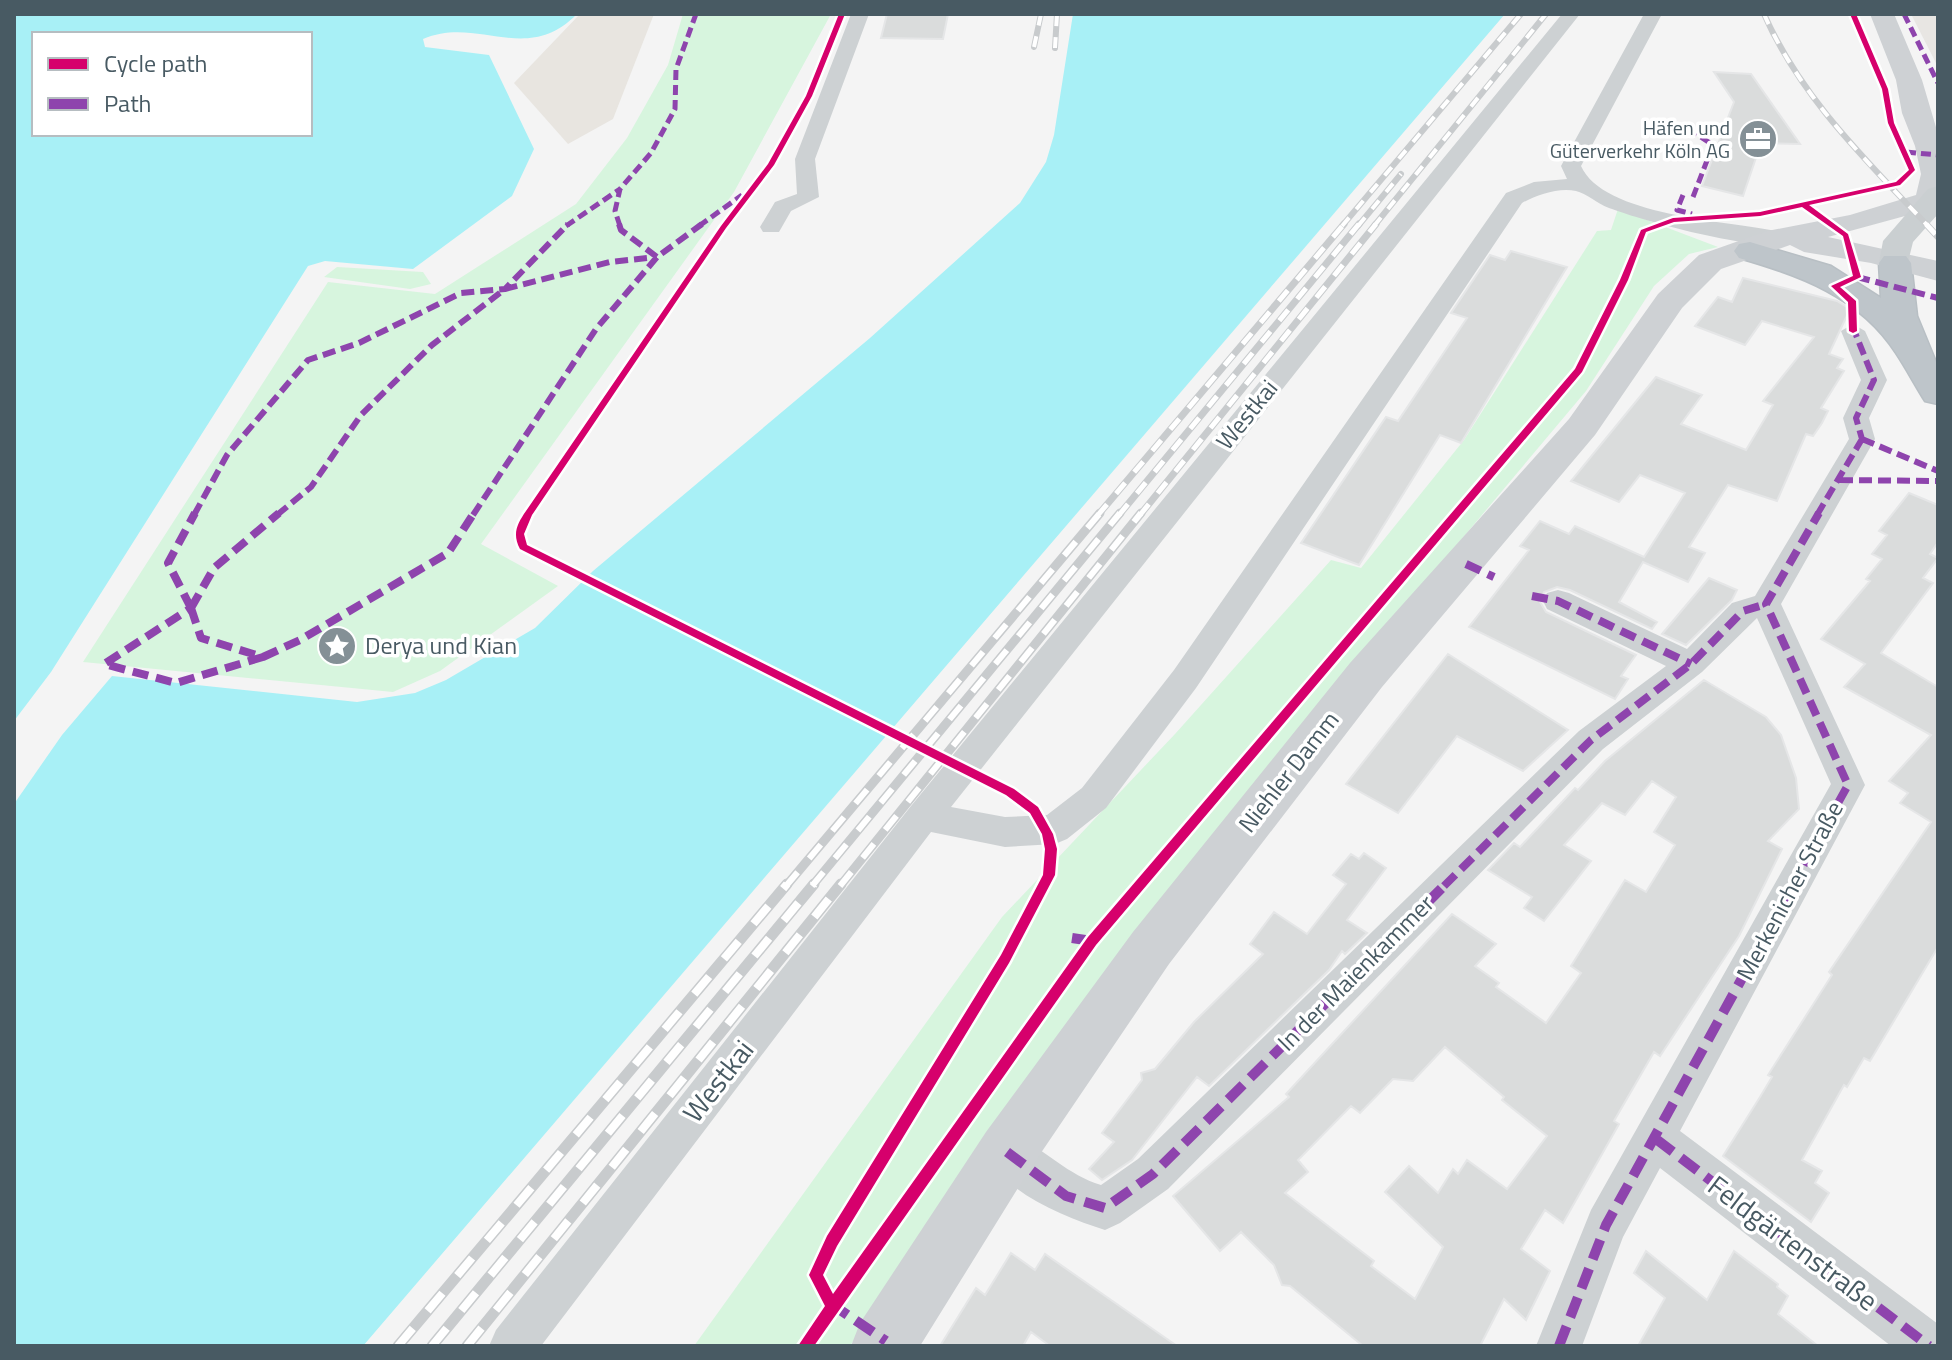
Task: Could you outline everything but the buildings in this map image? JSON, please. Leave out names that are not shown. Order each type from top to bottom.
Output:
[{"type":"highway","points":[[1764,244],[1842,283],[1871,303],[1906,343],[1938,393]]},
{"type":"highway","points":[[1895,263],[1897,298],[1906,343]]},
{"type":"main road","points":[[1895,263],[1898,241],[1934,198]]},
{"type":"street","points":[[771,227],[783,207],[808,197],[805,159],[860,14]]},
{"type":"street","name":"Westkai","points":[[512,1346],[923,816],[1571,14]]},
{"type":"street","points":[[1581,184],[1571,166],[1580,144],[1653,14]]},
{"type":"street","points":[[1882,14],[1909,80],[1935,174],[1934,198]]},
{"type":"street","points":[[1909,80],[1938,110]]},
{"type":"street","points":[[923,816],[1005,832],[1055,829],[1094,798],[1185,679],[1514,198],[1534,188],[1581,184],[1673,220],[1764,244]]},
{"type":"street","name":"Niehler Damm","points":[[883,1346],[1007,1152],[1190,897],[1366,675],[1582,427],[1670,301],[1710,262],[1764,244],[1855,223],[1934,198]]},
{"type":"street","name":"Niehler Damm","points":[[1764,244],[1873,265],[1895,263],[1938,271]]},
{"type":"street","points":[[1766,604],[1862,439],[1856,418],[1874,380],[1853,331]]},
{"type":"street","points":[[1558,601],[1691,664]]},
{"type":"street","name":"In der Maienkammer","points":[[1007,1152],[1066,1196],[1105,1208],[1153,1174],[1591,740],[1691,664],[1743,611],[1766,604]]},
{"type":"street","name":"Merkenicher Straße","points":[[1559,1346],[1606,1225],[1848,785],[1766,604]]},
{"type":"street","name":"Feldgärtenstraße","points":[[1656,1139],[1929,1346]]},
{"type":"shaded area","points":[[1911,14],[1938,14],[1938,67]]},
{"type":"green space","points":[[683,14],[831,14],[734,192],[481,544],[558,586],[440,671],[393,692],[83,662],[328,282],[435,294],[576,204],[627,138],[668,65]]},
{"type":"green space","points":[[1618,209],[1718,247],[1689,254],[1654,286],[1586,391],[1225,821],[983,1142],[850,1346],[694,1346],[1002,917],[1175,734],[1331,560],[1361,568],[1464,440],[1597,231],[1611,230]]},
{"type":"green space","points":[[337,267],[423,272],[431,284],[410,289],[324,277]]},
{"type":"sand","points":[[580,14],[654,14],[613,119],[568,144],[514,83]]},
{"type":"water","points":[[14,14],[577,14],[558,29],[539,36],[520,38],[463,32],[443,33],[423,39],[425,47],[489,55],[534,149],[512,196],[413,269],[325,261],[308,266],[51,672],[14,721]]},
{"type":"water","points":[[1073,14],[1505,14],[363,1346],[14,1346],[14,804],[62,735],[112,676],[357,702],[415,693],[446,680],[535,628],[593,571],[870,338],[1020,203],[1046,162],[1054,135]]},
{"type":"railway","points":[[1034,47],[1041,14]]},
{"type":"railway","points":[[1055,48],[1057,14]]},
{"type":"railway","points":[[1342,226],[1521,14]]},
{"type":"railway","points":[[1374,226],[1546,14]]},
{"type":"railway","points":[[1764,14],[1779,45],[1816,101],[1928,226]]},
{"type":"railway","points":[[1358,226],[1401,174]]},
{"type":"railway","points":[[1098,515],[1344,224]]},
{"type":"railway","points":[[1119,515],[1359,224]]},
{"type":"railway","points":[[1140,515],[1376,224]]},
{"type":"railway","points":[[1926,224],[1938,237]]},
{"type":"railway","points":[[786,886],[1100,513]]},
{"type":"railway","points":[[812,886],[1120,513]]},
{"type":"railway","points":[[840,886],[1141,513]]},
{"type":"railway","points":[[398,1346],[787,884]]},
{"type":"railway","points":[[432,1346],[814,884]]},
{"type":"railway","points":[[467,1346],[841,884]]},
{"type":"marked path","points":[[696,14],[676,69],[675,109],[651,153],[620,189],[615,211],[621,230],[657,257],[742,195]]},
{"type":"marked path","points":[[1904,14],[1938,83]]},
{"type":"marked path","points":[[1693,197],[1713,145],[1696,134]]},
{"type":"marked path","points":[[1906,152],[1938,155]]},
{"type":"marked path","points":[[191,608],[168,563],[227,455],[308,360],[359,343],[461,293],[505,289],[568,224],[620,189]]},
{"type":"marked path","points":[[1683,195],[1677,210],[1692,214]]},
{"type":"marked path","points":[[191,608],[214,568],[311,487],[361,415],[432,345],[505,289],[610,262],[657,257]]},
{"type":"marked path","points":[[263,657],[201,638],[191,608],[104,664],[176,683],[263,657],[300,640],[448,553],[596,329],[657,257]]},
{"type":"marked path","points":[[1857,277],[1938,298]]},
{"type":"marked path","points":[[1852,325],[1874,380],[1856,418],[1862,439]]},
{"type":"marked path","points":[[1862,439],[1938,471]]},
{"type":"marked path","points":[[1559,1346],[1606,1225],[1848,785],[1766,604],[1862,439]]},
{"type":"marked path","points":[[1840,480],[1938,481]]},
{"type":"marked path","points":[[1466,564],[1494,577]]},
{"type":"marked path","points":[[1532,596],[1558,601],[1691,664]]},
{"type":"marked path","points":[[1007,1152],[1066,1196],[1105,1208],[1153,1174],[1591,740],[1691,664],[1743,611],[1766,604]]},
{"type":"marked path","points":[[1072,938],[1092,941]]},
{"type":"marked path","points":[[1656,1139],[1929,1346]]},
{"type":"marked path","points":[[830,1303],[886,1341]]},
{"type":"cycle path","points":[[833,1308],[816,1275],[832,1241],[1005,959],[1049,875],[1051,849],[1047,834],[1034,810],[1010,792],[523,547],[520,534],[529,513],[723,227],[771,165],[809,96],[842,14]]},
{"type":"cycle path","points":[[805,1346],[1092,941],[1579,370],[1624,280],[1643,231],[1673,220],[1760,214],[1898,184],[1912,170],[1891,123],[1885,89],[1853,14]]},
{"type":"cycle path","points":[[1804,205],[1846,235],[1857,277],[1835,286],[1852,301],[1853,331]]},
{"type":"place","name":"Häfen und Güterverkehr Köln AG","points":[[1758,139]]},
{"type":"place","name":"Derya und Kian","points":[[337,646]]}]
